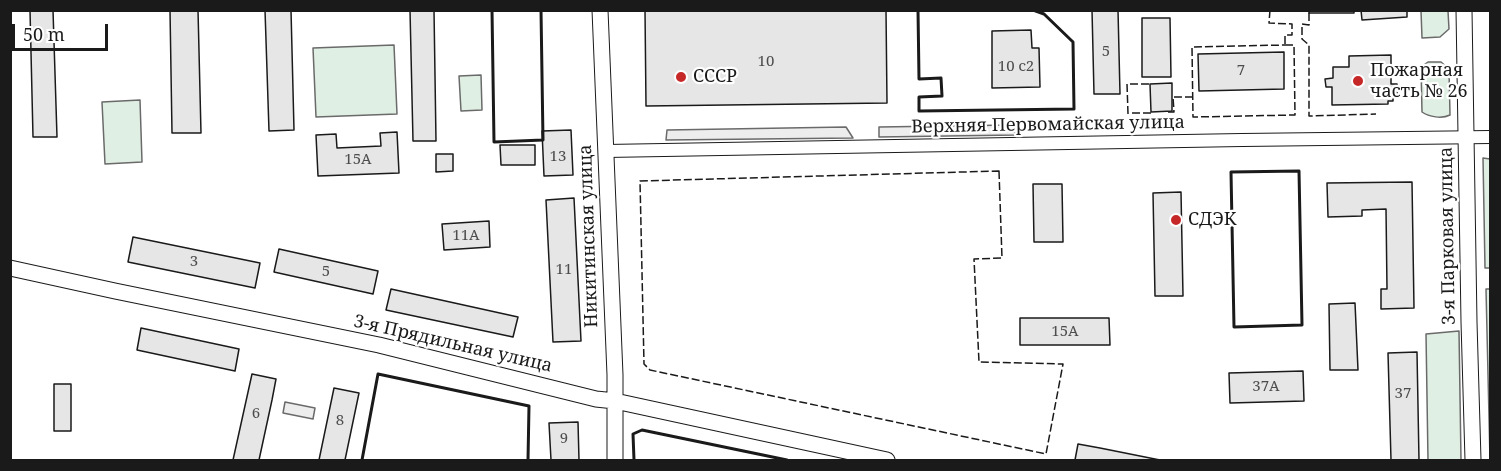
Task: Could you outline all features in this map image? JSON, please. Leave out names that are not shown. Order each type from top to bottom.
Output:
[{"type":"street","name":"Никитинская улица","points":[[600,10],[615,401],[615,460]]},
{"type":"street","name":"3-я Парковая улица","points":[[1464,10],[1473,460]]},
{"type":"street","name":"Верхняя Первомайская улица","points":[[606,151],[1491,137]]},
{"type":"street","name":"3-я Прядильная улица","points":[[10,268],[380,345],[596,399],[615,401],[886,460]]},
{"type":"green space","points":[[1421,11],[1448,11],[1449,29],[1440,37],[1422,38]]},
{"type":"green space","points":[[394,45],[397,114],[316,117],[313,48]]},
{"type":"green space","points":[[1428,62],[1441,62],[1449,69],[1450,115],[1436,117],[1422,112],[1421,67]]},
{"type":"green space","points":[[481,75],[482,110],[461,111],[459,76]]},
{"type":"green space","points":[[140,100],[142,162],[105,164],[102,102]]},
{"type":"green space","points":[[1483,158],[1490,159],[1490,268],[1485,268]]},
{"type":"green space","points":[[1486,289],[1490,289],[1490,460]]},
{"type":"green space","points":[[1459,331],[1461,460],[1428,460],[1426,334]]},
{"type":"shaded area","points":[[1011,125],[1016,135],[879,137],[879,127]]},
{"type":"shaded area","points":[[846,127],[853,138],[666,140],[667,130]]},
{"type":"shaded area","points":[[285,402],[315,408],[313,419],[283,413]]},
{"type":"building","points":[[30,10],[53,10],[57,137],[33,137]]},
{"type":"building","points":[[170,10],[198,10],[201,133],[172,133]]},
{"type":"building","points":[[265,10],[291,10],[294,130],[269,131]]},
{"type":"building","points":[[410,10],[434,10],[436,141],[413,141]]},
{"type":"building","points":[[645,10],[886,10],[887,103],[646,106]]},
{"type":"building","points":[[1092,10],[1118,10],[1120,94],[1094,94]]},
{"type":"building","points":[[1309,10],[1354,10],[1354,13],[1309,13]]},
{"type":"building","points":[[1361,10],[1407,10],[1407,17],[1362,20]]},
{"type":"building","points":[[1142,18],[1170,18],[1171,77],[1142,77]]},
{"type":"building","points":[[1031,30],[1032,48],[1039,48],[1040,87],[992,88],[992,31]]},
{"type":"building","points":[[1284,52],[1284,89],[1199,91],[1198,54]]},
{"type":"building","name":"Пожарная часть № 26","points":[[1391,55],[1391,84],[1397,84],[1397,93],[1393,93],[1393,101],[1388,101],[1388,104],[1332,105],[1332,87],[1326,87],[1325,79],[1333,78],[1333,67],[1349,67],[1349,56]]},
{"type":"building","points":[[1172,83],[1172,111],[1151,112],[1150,84]]},
{"type":"building","points":[[571,130],[573,175],[544,176],[542,131]]},
{"type":"building","points":[[397,132],[399,173],[318,176],[316,135],[336,134],[337,148],[381,146],[380,133]]},
{"type":"building","points":[[500,145],[535,145],[535,165],[501,165]]},
{"type":"building","points":[[436,154],[453,154],[453,171],[436,172]]},
{"type":"building","points":[[1412,182],[1414,308],[1381,309],[1381,289],[1387,289],[1386,209],[1362,210],[1362,216],[1328,217],[1327,183]]},
{"type":"building","points":[[1033,184],[1062,184],[1063,242],[1034,242]]},
{"type":"building","points":[[1181,192],[1183,296],[1155,296],[1153,193]]},
{"type":"building","points":[[574,198],[581,341],[553,342],[546,200]]},
{"type":"building","points":[[489,221],[490,247],[444,250],[442,224]]},
{"type":"building","points":[[133,237],[260,263],[255,288],[128,262]]},
{"type":"building","points":[[279,249],[378,271],[373,294],[274,272]]},
{"type":"building","points":[[391,289],[518,317],[513,337],[386,310]]},
{"type":"building","points":[[1355,303],[1358,370],[1330,370],[1329,304]]},
{"type":"building","points":[[1020,318],[1109,318],[1110,345],[1020,345]]},
{"type":"building","points":[[141,328],[239,349],[235,371],[137,350]]},
{"type":"building","points":[[1417,352],[1419,460],[1391,460],[1388,353]]},
{"type":"building","points":[[1303,371],[1304,401],[1230,403],[1229,373]]},
{"type":"building","points":[[252,374],[276,379],[259,460],[233,460]]},
{"type":"building","points":[[54,384],[71,384],[71,431],[54,431]]},
{"type":"building","points":[[334,388],[359,393],[345,460],[319,460]]},
{"type":"building","points":[[578,422],[579,460],[551,460],[549,423]]},
{"type":"building","points":[[1078,444],[1100,448],[1160,460],[1075,460]]},
{"type":"fence","points":[[1270,10],[1269,23],[1292,24],[1292,35],[1285,35],[1285,45]]},
{"type":"fence","points":[[1309,13],[1309,25],[1302,24],[1302,39],[1309,45],[1309,116],[1376,114]]},
{"type":"fence","points":[[1285,45],[1294,45],[1295,115],[1193,117],[1192,47],[1285,45]]},
{"type":"fence","points":[[1128,114],[1127,84],[1150,84]]},
{"type":"fence","points":[[1168,112],[1174,112],[1173,97],[1193,97]]},
{"type":"fence","points":[[1132,113],[1153,113]]},
{"type":"fence","points":[[999,171],[1002,258],[974,259],[979,362],[1063,364],[1046,454],[650,370],[644,364],[640,181],[999,171]]},
{"type":"wall","points":[[492,10],[494,142],[543,140],[541,10]]},
{"type":"wall","points":[[918,10],[919,79],[941,78],[942,96],[919,97],[919,111],[1074,109],[1073,42],[1044,14],[1033,10]]},
{"type":"wall","points":[[1299,171],[1302,325],[1234,327],[1231,172],[1299,171]]},
{"type":"wall","points":[[362,460],[378,374],[529,406],[528,460]]},
{"type":"wall","points":[[634,460],[633,434],[642,430],[787,460]]},
{"type":"place","name":"СССР","points":[[681,77]]},
{"type":"place","name":"Пожарная часть № 26","points":[[1358,81]]},
{"type":"place","name":"СДЭК","points":[[1176,220]]}]
